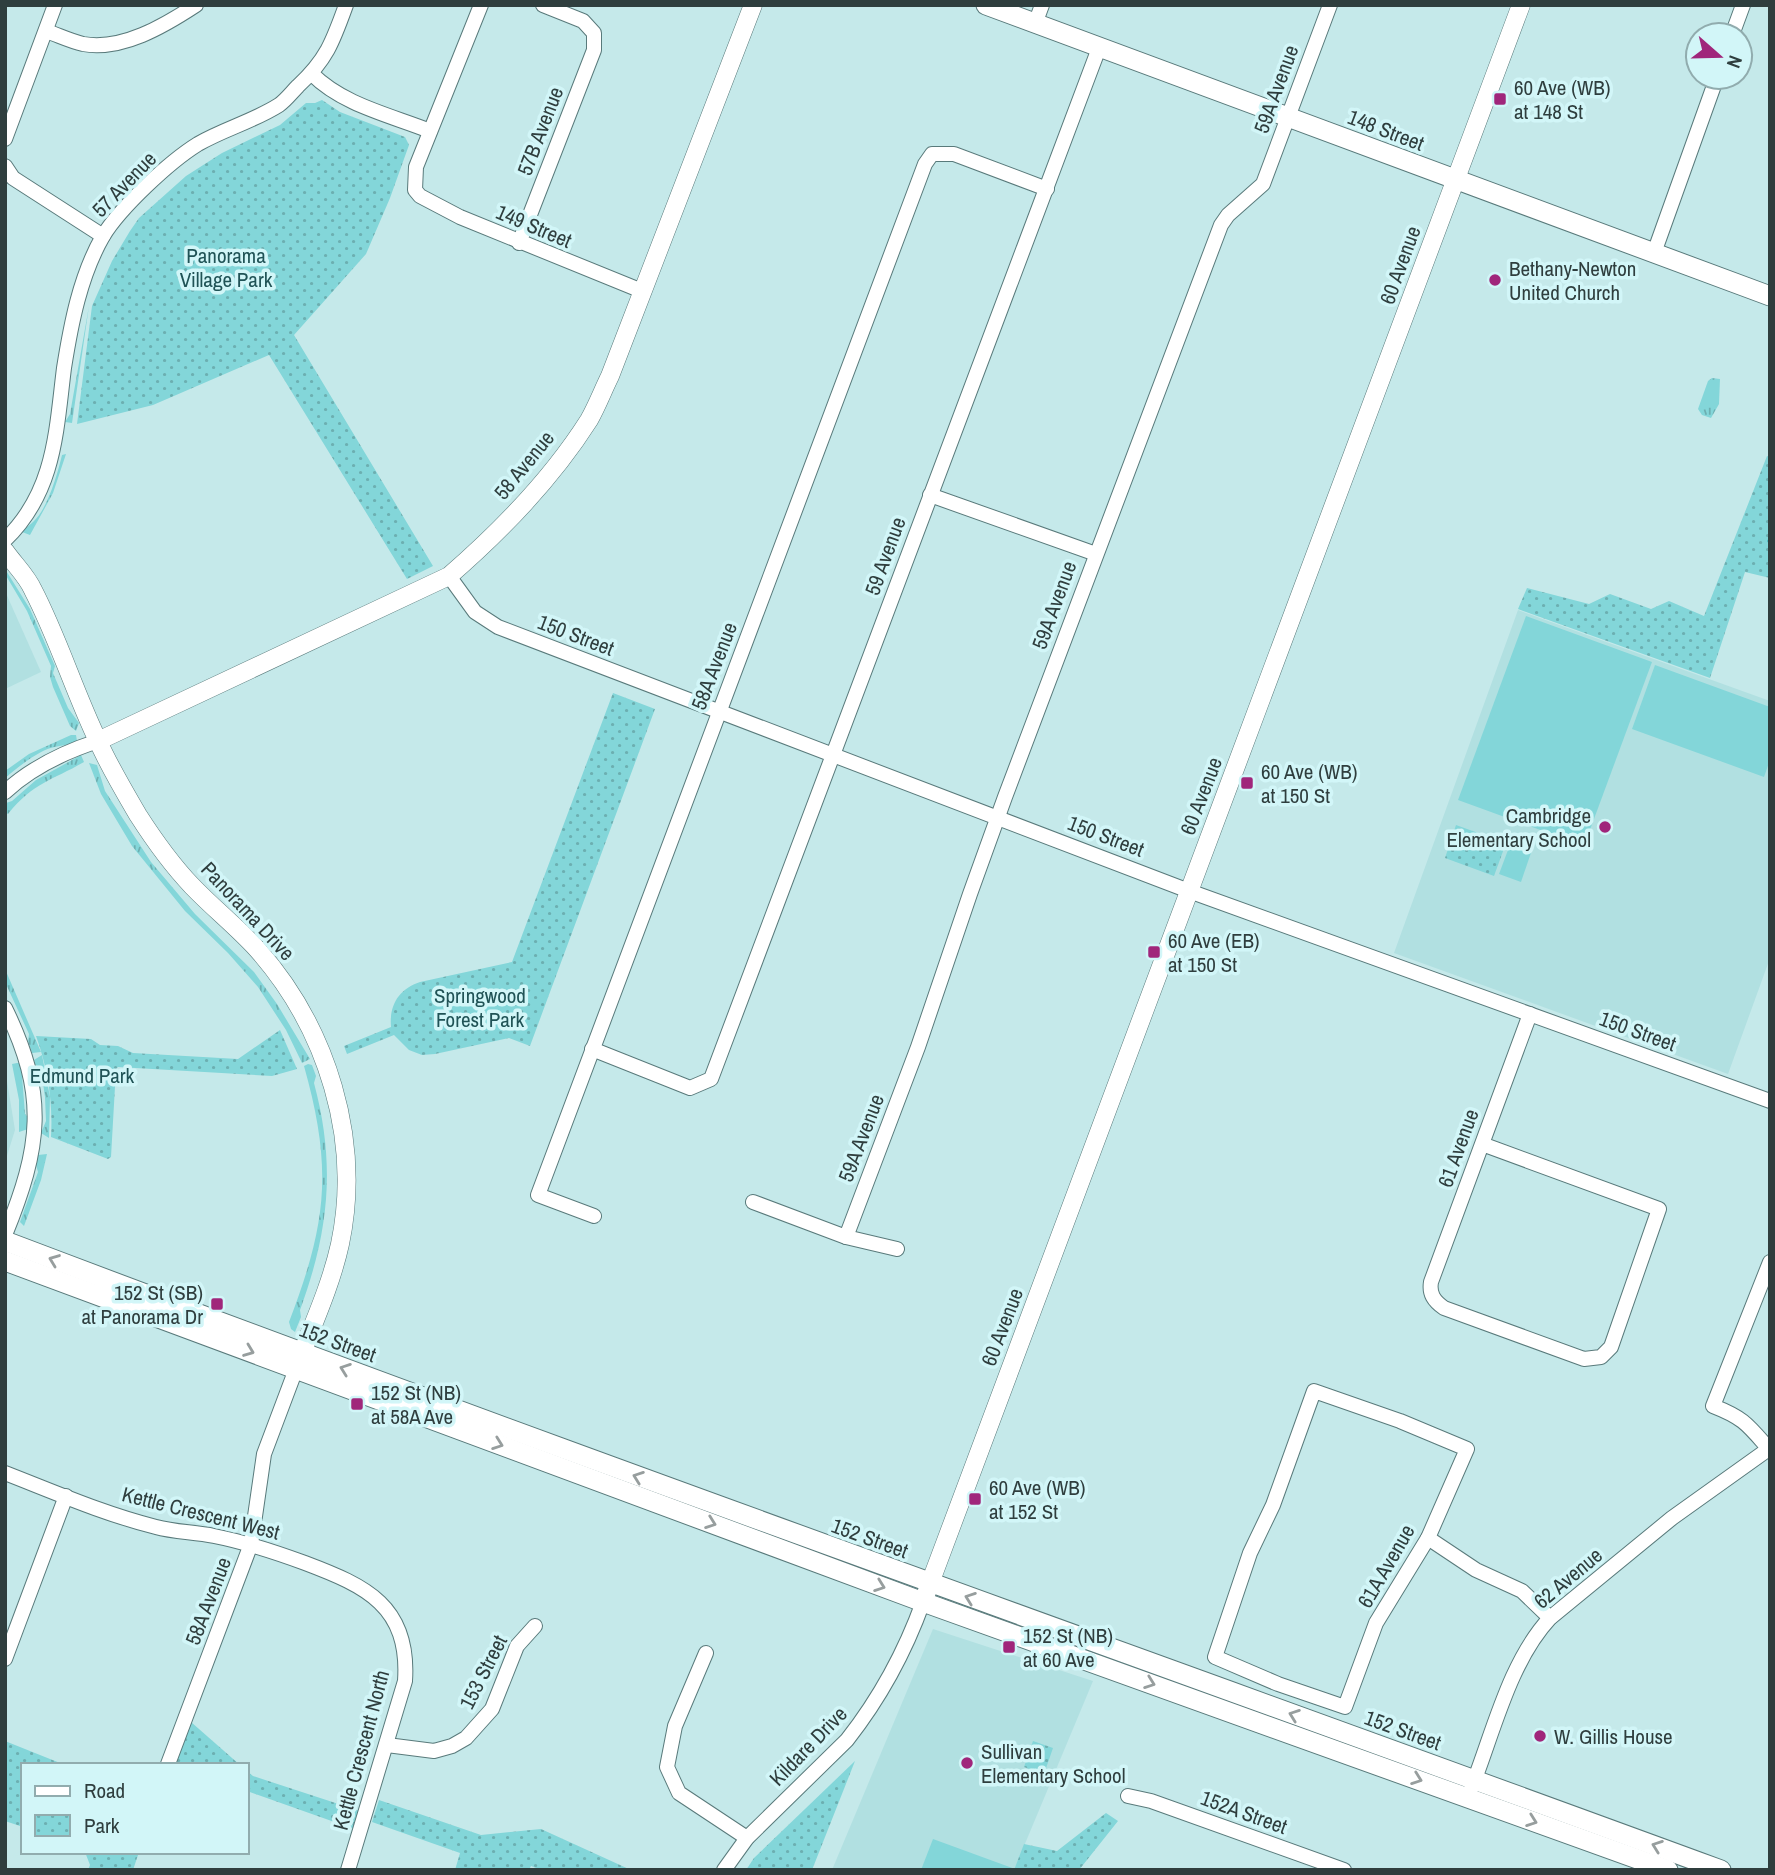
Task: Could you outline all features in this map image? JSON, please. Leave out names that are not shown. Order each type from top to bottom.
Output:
[{"type":"main road","name":"148 Street","points":[[986,5],[1038,15],[1099,48],[1770,296]]},
{"type":"main road","name":"152 Street","points":[[5,1241],[299,1361],[926,1593],[1472,1788],[1721,1870]]},
{"type":"main road","name":"152 Street","points":[[5,1261],[299,1361]]},
{"type":"main road","name":"152 Street","points":[[1472,1788],[1668,1870]]},
{"type":"street","points":[[5,139],[55,5]]},
{"type":"street","points":[[46,31],[82,44],[126,41],[196,5]]},
{"type":"street","name":"57 Avenue","points":[[5,540],[32,507],[50,465],[59,425],[71,325],[83,282],[103,236],[162,171],[197,145],[280,104],[312,74],[329,51],[346,5]]},
{"type":"street","points":[[312,74],[347,100],[430,131],[481,5]]},
{"type":"street","name":"57B Avenue","points":[[519,243],[594,50],[594,33],[583,21],[543,5]]},
{"type":"street","name":"58 Avenue","points":[[98,741],[449,576],[531,498],[590,418],[610,376],[753,5]]},
{"type":"street","name":"59A Avenue","points":[[846,1237],[918,1047],[998,817],[1221,225],[1228,215],[1263,184],[1330,5]]},
{"type":"street","name":"60 Avenue","points":[[926,1593],[1521,5]]},
{"type":"street","name":"59 Avenue","points":[[592,1049],[690,1088],[711,1079],[1099,48]]},
{"type":"street","points":[[1654,253],[1712,91]]},
{"type":"street","name":"149 Street","points":[[430,131],[416,167],[415,190],[420,196],[519,243],[642,291]]},
{"type":"street","name":"58A Avenue","points":[[594,1216],[538,1195],[925,164],[932,154],[954,154],[1046,189]]},
{"type":"street","points":[[5,166],[13,178],[103,236]]},
{"type":"street","points":[[930,495],[1096,554]]},
{"type":"street","name":"Panorama Drive","points":[[5,551],[32,587],[98,741],[139,816],[168,858],[191,885],[255,947],[280,977],[305,1017],[324,1057],[341,1119],[346,1168],[345,1210],[335,1265],[299,1361]]},
{"type":"street","name":"150 Street","points":[[449,576],[475,612],[498,627],[1189,891],[1770,1101]]},
{"type":"street","points":[[5,792],[20,778],[42,765],[98,741]]},
{"type":"street","points":[[5,1007],[26,1058],[35,1112],[29,1170],[5,1235]]},
{"type":"street","name":"61 Avenue","points":[[1482,1144],[1660,1209],[1611,1347],[1601,1357],[1584,1359],[1444,1308],[1430,1289],[1431,1282],[1530,1014]]},
{"type":"street","points":[[753,1202],[846,1237],[897,1249]]},
{"type":"street","points":[[1769,1449],[1752,1427],[1739,1416],[1713,1406],[1770,1262]]},
{"type":"street","name":"58A Avenue","points":[[168,1763],[251,1544],[264,1454],[299,1361]]},
{"type":"street","name":"61A Avenue","points":[[1314,1391],[1400,1421],[1467,1449],[1428,1538],[1376,1623],[1345,1707],[1278,1684],[1215,1657],[1250,1553],[1273,1505],[1314,1391]]},
{"type":"street","name":"62 Avenue","points":[[1472,1788],[1519,1661],[1539,1630],[1672,1518],[1769,1449]]},
{"type":"street","name":"Kettle Crescent West","points":[[5,1473],[158,1528],[251,1544],[354,1583],[383,1606],[402,1640]]},
{"type":"street","points":[[5,1659],[66,1496]]},
{"type":"street","points":[[1428,1538],[1476,1570],[1522,1591],[1550,1618]]},
{"type":"street","name":"Kildare Drive","points":[[724,1870],[747,1838],[858,1726],[897,1664],[926,1593]]},
{"type":"street","name":"153 Street","points":[[387,1745],[434,1751],[452,1746],[466,1738],[492,1709],[517,1646],[535,1626]]},
{"type":"street","name":"Kettle Crescent North","points":[[348,1870],[405,1681],[402,1640]]},
{"type":"street","points":[[706,1653],[675,1726],[667,1767],[679,1793],[747,1838]]},
{"type":"street","name":"152A Street","points":[[1128,1796],[1151,1801],[1344,1870]]},
{"type":"shaded area","points":[[5,591],[41,672],[5,689]]},
{"type":"shaded area","name":"Cambridge Elementary School","points":[[1518,610],[1770,701],[1770,958],[1728,1074],[1394,953]]},
{"type":"shaded area","points":[[5,1069],[15,1130],[5,1162]]},
{"type":"shaded area","name":"Sullivan Elementary School","points":[[933,1629],[1093,1681],[1014,1870],[832,1870]]},
{"type":"green space","name":"Panorama Village Park","points":[[322,100],[340,112],[405,137],[409,145],[366,254],[294,335],[433,566],[407,579],[269,355],[153,405],[77,424],[92,306],[112,261],[139,218],[186,176],[222,153],[280,125],[306,103]]},
{"type":"green space","points":[[89,306],[72,423],[65,422],[70,414]]},
{"type":"green space","points":[[1712,378],[1720,379],[1719,404],[1711,418],[1702,415],[1698,409],[1708,381]]},
{"type":"green space","points":[[66,454],[53,493],[30,535],[22,532],[44,508],[62,455]]},
{"type":"green space","points":[[1767,456],[1770,457],[1770,578],[1745,572],[1710,678],[1518,609],[1527,588],[1589,604],[1610,594],[1651,609],[1669,601],[1704,616]]},
{"type":"green space","points":[[5,569],[30,609],[55,666],[53,673],[68,708],[79,723],[76,731],[70,726],[53,687],[51,666],[27,611],[5,574]]},
{"type":"green space","points":[[1526,616],[1652,662],[1584,846],[1458,800]]},
{"type":"green space","points":[[1655,665],[1770,707],[1770,760],[1764,777],[1632,729]]},
{"type":"green space","name":"Springwood Forest Park","points":[[613,693],[655,709],[530,1046],[509,1038],[422,1055],[409,1050],[394,1035],[347,1054],[344,1046],[391,1027],[392,1012],[397,999],[413,985],[512,962]]},
{"type":"green space","points":[[76,735],[77,741],[43,751],[5,778],[5,771],[29,754]]},
{"type":"green space","points":[[81,755],[84,762],[35,788],[8,814],[5,812],[6,803],[36,780]]},
{"type":"green space","points":[[89,763],[97,765],[105,791],[151,862],[195,914],[254,972],[310,1059],[302,1063],[286,1030],[258,987],[185,911],[132,846],[101,794]]},
{"type":"green space","points":[[1456,825],[1506,843],[1494,876],[1445,858]]},
{"type":"green space","points":[[1514,834],[1535,841],[1521,882],[1499,874]]},
{"type":"green space","points":[[5,969],[41,1052],[32,1053],[29,1034],[5,982]]},
{"type":"green space","name":"Edmund Park","points":[[280,1030],[297,1069],[272,1076],[118,1067],[111,1157],[108,1159],[51,1137],[49,1086],[36,1036],[91,1039],[100,1045],[118,1046],[133,1053],[238,1059]]},
{"type":"green space","points":[[42,1055],[50,1097],[49,1138],[41,1133],[46,1121],[45,1097],[42,1076],[37,1071],[34,1060]]},
{"type":"green space","points":[[21,1063],[28,1129],[19,1132],[19,1100],[12,1064]]},
{"type":"green space","points":[[312,1065],[316,1076],[314,1083],[325,1142],[326,1198],[318,1253],[295,1332],[289,1322],[311,1255],[322,1196],[319,1136],[304,1066]]},
{"type":"green space","points":[[47,1154],[41,1180],[24,1226],[20,1222],[38,1172],[38,1155]]},
{"type":"green space","points":[[191,1722],[238,1763],[175,1763]]},
{"type":"green space","points":[[5,1741],[60,1763],[21,1763],[21,1826],[5,1821]]},
{"type":"green space","points":[[1033,1741],[1053,1748],[1044,1774],[1024,1767]]},
{"type":"green space","points":[[855,1761],[812,1870],[746,1870],[754,1858]]},
{"type":"green space","points":[[248,1772],[253,1776],[363,1812],[357,1830],[248,1791]]},
{"type":"green space","points":[[379,1800],[481,1835],[541,1829],[631,1870],[541,1870],[531,1866],[529,1870],[455,1870],[460,1853],[372,1822]]},
{"type":"green space","points":[[1106,1813],[1118,1821],[1079,1870],[1014,1870],[1024,1844],[1057,1851]]},
{"type":"green space","points":[[933,1839],[1015,1869],[921,1870]]},
{"type":"green space","points":[[86,1854],[138,1854],[133,1870],[88,1870],[90,1865]]},
{"type":"place","name":"60 Ave (WB) at 148 St","points":[[1500,99]]},
{"type":"place","name":"Bethany-Newton United Church","points":[[1495,280]]},
{"type":"place","name":"60 Ave (WB) at 150 St","points":[[1247,783]]},
{"type":"place","name":"Cambridge Elementary School","points":[[1605,827]]},
{"type":"place","name":"60 Ave (EB) at 150 St","points":[[1154,952]]},
{"type":"place","name":"152 St (SB) at Panorama Dr","points":[[217,1304]]},
{"type":"place","name":"152 St (NB) at 58A Ave","points":[[357,1404]]},
{"type":"place","name":"60 Ave (WB) at 152 St","points":[[975,1499]]},
{"type":"place","name":"152 St (NB) at 60 Ave","points":[[1009,1647]]},
{"type":"place","name":"W. Gillis House","points":[[1540,1736]]},
{"type":"place","name":"Sullivan Elementary School","points":[[967,1763]]}]
